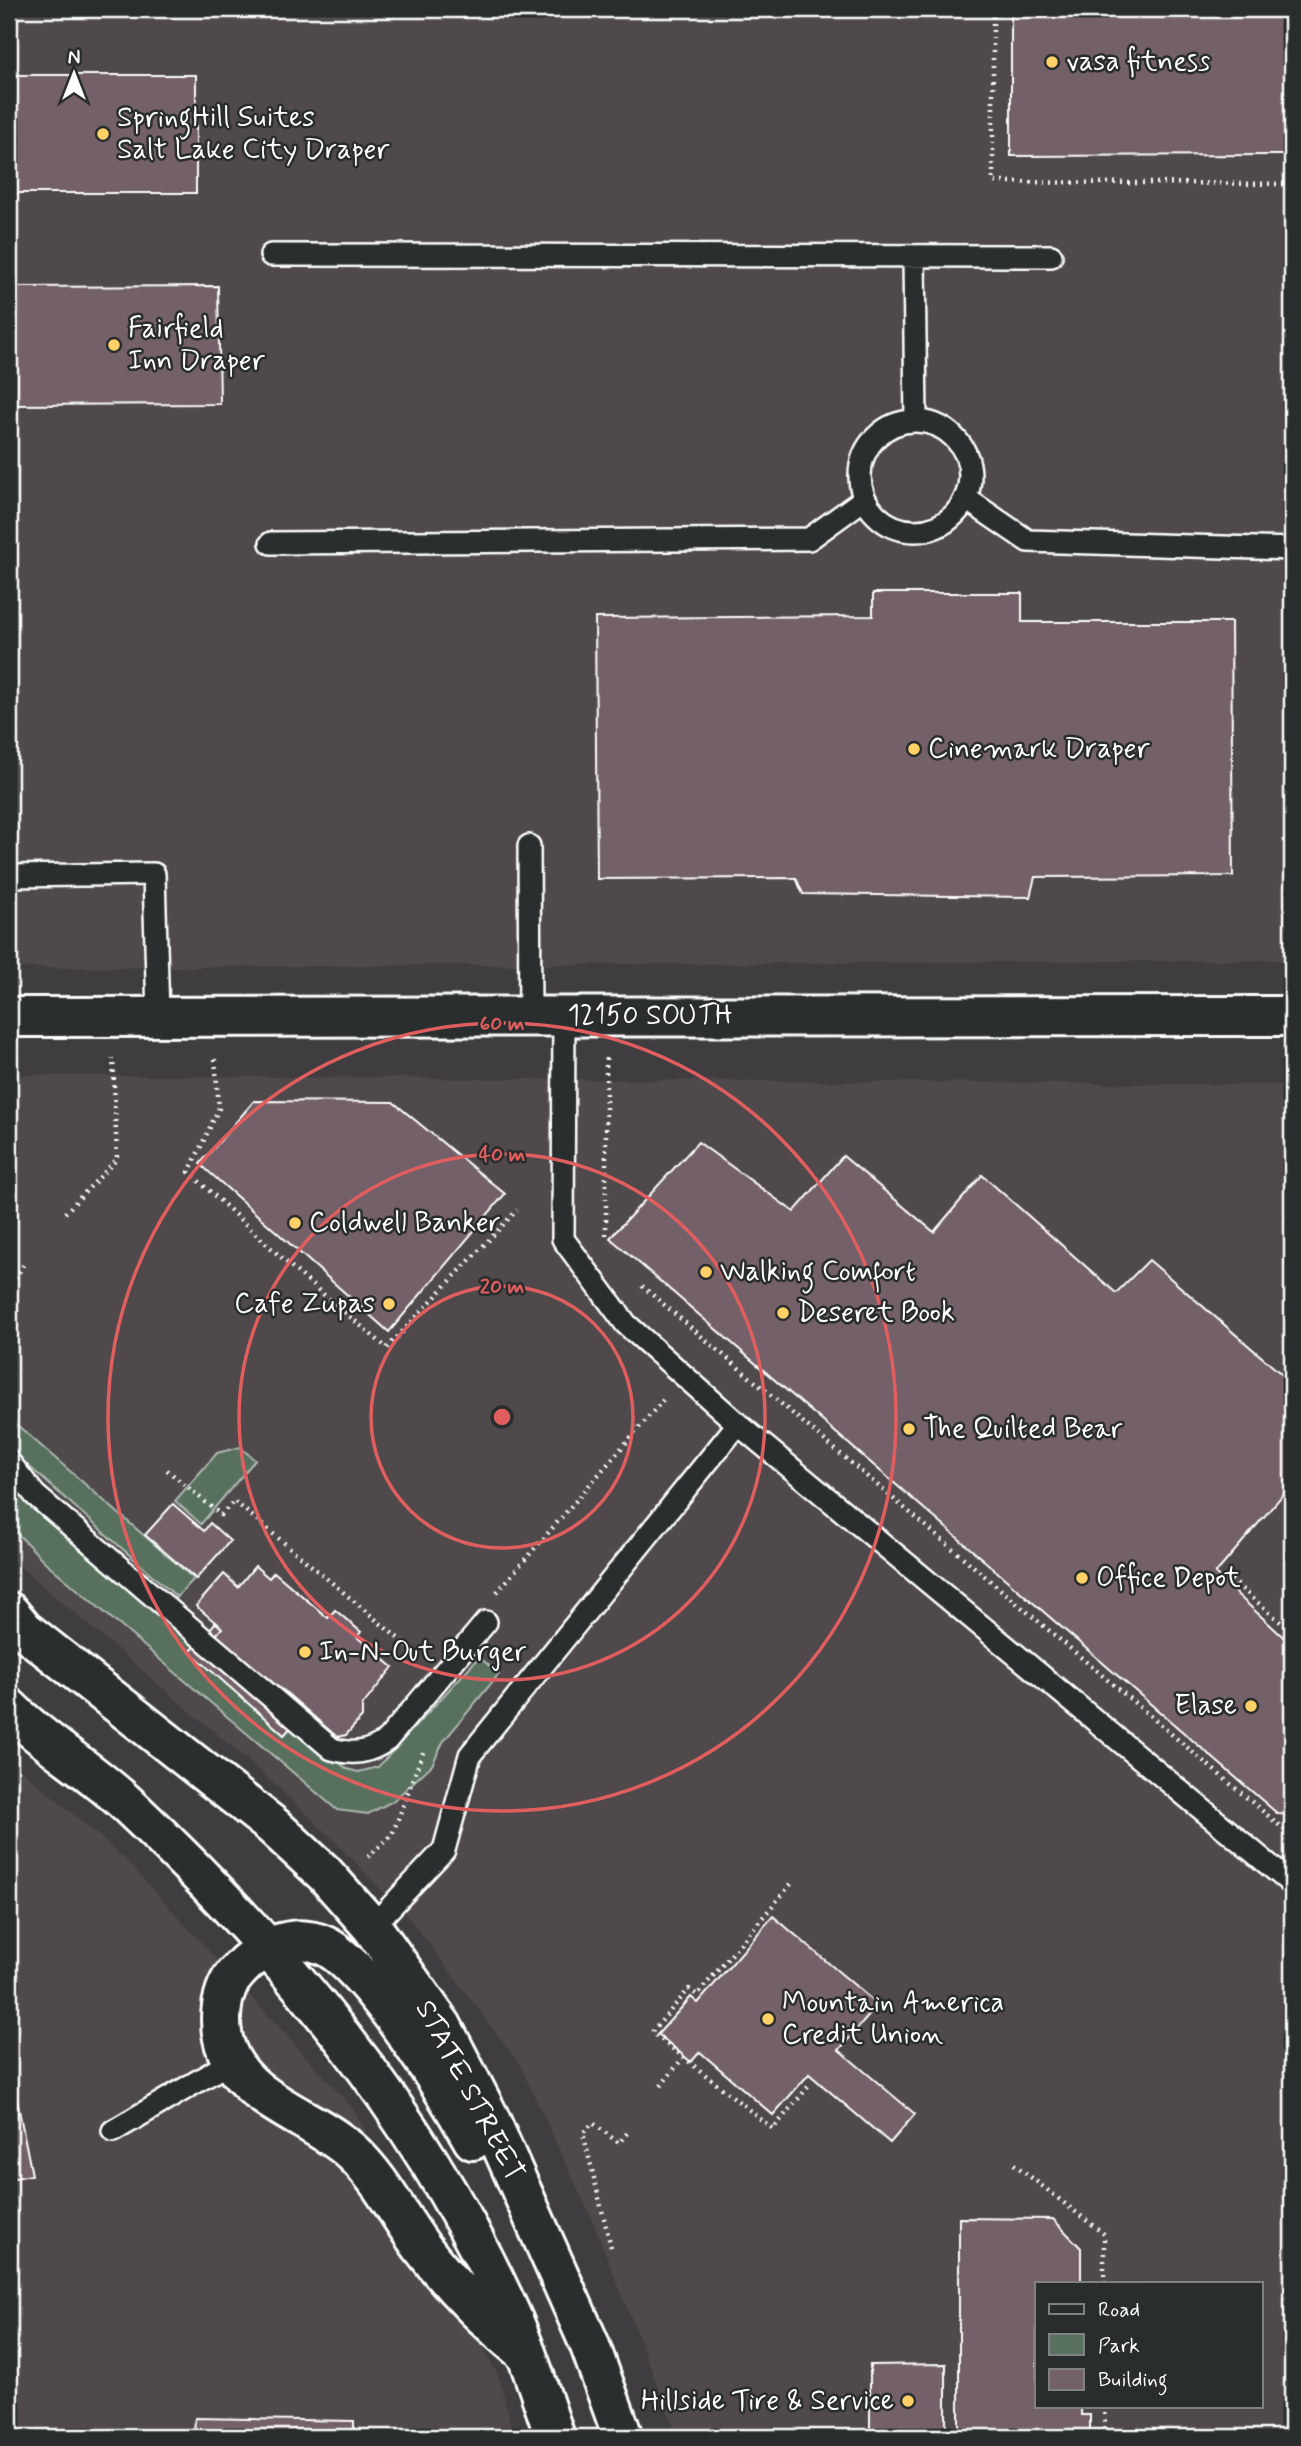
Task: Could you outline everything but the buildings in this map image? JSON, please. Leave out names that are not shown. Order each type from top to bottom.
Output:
[{"type":"main road","name":"12150 SOUTH","points":[[9,1017],[1292,1016]]},
{"type":"main road","name":"STATE STREET","points":[[9,1612],[24,1630],[272,1825],[324,1873],[372,1927],[442,2026],[488,2115],[589,2343],[623,2437]]},
{"type":"main road","points":[[9,1709],[125,1802],[269,1947],[347,2039],[431,2163],[511,2314],[555,2437]]},
{"type":"main road","points":[[524,2352],[498,2331],[443,2275],[373,2175],[353,2153],[329,2134],[248,2082],[232,2061],[222,2032],[225,1994],[240,1968],[269,1947],[308,1940],[324,1945],[338,1954],[365,1983],[428,2064],[514,2213],[559,2275]]},
{"type":"lane","points":[[271,255],[1051,256]]},
{"type":"lane","points":[[914,256],[916,420]]},
{"type":"lane","points":[[916,420],[934,424],[951,433],[962,447],[969,463],[970,481],[965,498],[956,513],[942,524],[924,530],[906,531],[875,514],[864,499],[859,481],[861,463],[868,445],[881,432],[897,423],[916,420]]},
{"type":"lane","points":[[965,498],[1028,541],[1292,549]]},
{"type":"lane","points":[[271,543],[809,539],[864,499]]},
{"type":"lane","points":[[529,846],[547,1016],[563,1239],[626,1324],[738,1424],[1292,1884]]},
{"type":"lane","points":[[9,876],[154,874],[158,1016]]},
{"type":"lane","points":[[372,1927],[444,1850],[470,1755],[738,1424]]},
{"type":"lane","points":[[9,1462],[35,1495],[332,1749],[357,1753],[387,1740],[486,1622]]},
{"type":"lane","points":[[113,2131],[232,2061]]},
{"type":"path","points":[[993,9],[993,182],[1292,184]]},
{"type":"path","points":[[606,1057],[606,1243]]},
{"type":"path","points":[[65,1213],[117,1158],[113,1058]]},
{"type":"path","points":[[215,1058],[219,1108],[189,1172],[297,1272],[387,1348],[517,1210]]},
{"type":"path","points":[[9,1291],[23,1265]]},
{"type":"path","points":[[637,1282],[1292,1836]]},
{"type":"path","points":[[496,1593],[667,1396]]},
{"type":"path","points":[[167,1470],[221,1515],[234,1502],[425,1661]]},
{"type":"path","points":[[1226,1575],[1292,1632]]},
{"type":"path","points":[[368,1857],[392,1835],[428,1740]]},
{"type":"path","points":[[791,1884],[697,1994],[690,1989],[652,2032],[682,2059],[773,2129],[808,2087]]},
{"type":"path","points":[[661,2086],[682,2059]]},
{"type":"path","points":[[611,2247],[583,2133],[593,2123],[619,2143],[628,2132]]},
{"type":"path","points":[[1014,2164],[1104,2235],[1104,2282]]},
{"type":"path","points":[[1104,2408],[1104,2437]]},
{"type":"shaded area","points":[[9,9],[1292,9],[1292,960],[9,968]]},
{"type":"shaded area","points":[[9,1075],[1292,1085],[1292,2437],[678,2437],[594,2224],[519,2063],[414,1924],[332,1838],[258,1769],[9,1557]]},
{"type":"shaded area","points":[[9,1759],[123,1857],[353,2108],[499,2377],[514,2437],[9,2437]]},
{"type":"green space","points":[[9,1418],[194,1579],[177,1597],[23,1461],[9,1440]]},
{"type":"green space","points":[[240,1447],[255,1460],[201,1524],[175,1501],[217,1453]]},
{"type":"green space","points":[[9,1482],[347,1769],[358,1772],[378,1767],[479,1657],[499,1674],[443,1742],[432,1765],[393,1801],[368,1814],[337,1810],[44,1561],[9,1525]]},
{"type":"place","name":"vasa fitness","points":[[1052,62]]},
{"type":"place","name":"SpringHill Suites Salt Lake City Draper","points":[[103,134]]},
{"type":"place","name":"Fairfield Inn Draper","points":[[114,345]]},
{"type":"place","name":"Cinemark Draper","points":[[914,749]]},
{"type":"place","name":"Coldwell Banker","points":[[295,1223]]},
{"type":"place","name":"Walking Comfort","points":[[706,1272]]},
{"type":"place","name":"Cafe Zupas","points":[[389,1304]]},
{"type":"place","name":"Deseret Book","points":[[783,1313]]},
{"type":"place","name":"The Quilted Bear","points":[[909,1429]]},
{"type":"place","name":"Office Depot","points":[[1082,1578]]},
{"type":"place","name":"In-N-Out Burger","points":[[305,1652]]},
{"type":"place","name":"Elase","points":[[1251,1706]]},
{"type":"place","name":"Mountain America Credit Union","points":[[768,2019]]},
{"type":"place","name":"Hillside Tire & Service","points":[[908,2401]]}]
